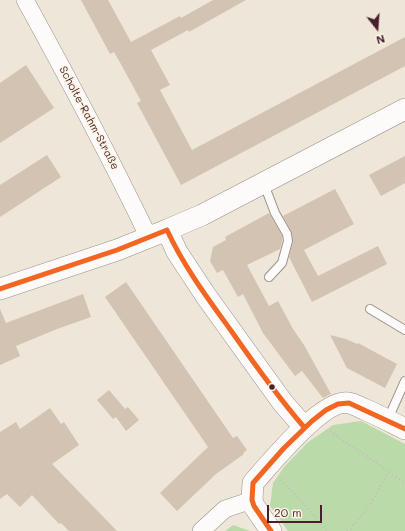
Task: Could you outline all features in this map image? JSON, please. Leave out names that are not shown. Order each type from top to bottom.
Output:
[{"type":"street","name":"Scholte-Rahm-Straße","points":[[25,0],[71,82],[121,180],[158,234]]},
{"type":"street","points":[[0,289],[117,250],[202,215],[405,109]]},
{"type":"street","points":[[158,234],[177,252],[206,296],[283,403],[309,423]]},
{"type":"street","points":[[271,531],[254,506],[252,500],[253,483],[309,423],[340,403],[349,403],[396,424]]},
{"type":"street","points":[[201,531],[225,509],[252,500]]},
{"type":"lane","points":[[264,183],[275,212],[287,234],[288,241],[282,263],[269,277]]},
{"type":"lane","points":[[370,308],[405,330]]},
{"type":"lane","points":[[396,424],[405,381]]},
{"type":"path","points":[[309,423],[405,483]]},
{"type":"path","points":[[267,467],[298,497],[327,531]]},
{"type":"path","points":[[347,531],[357,522],[379,490],[388,472]]},
{"type":"green space","points":[[361,421],[405,444],[405,531],[288,531],[270,506],[273,483],[284,467],[307,443],[333,425]]},
{"type":"green space","points":[[233,525],[250,531],[225,531]]},
{"type":"building","points":[[81,0],[108,0],[131,42],[180,16],[181,18],[213,0],[246,0],[189,32],[188,30],[151,50],[170,85],[160,90],[192,150],[405,37],[405,66],[181,185],[137,103],[141,101],[114,52],[110,54]]},
{"type":"building","points":[[26,65],[54,108],[0,143],[0,83]]},
{"type":"building","points":[[47,155],[61,177],[0,217],[0,185]]},
{"type":"building","points":[[405,156],[405,183],[381,196],[369,175]]},
{"type":"building","points":[[335,189],[354,224],[304,250],[318,276],[378,246],[387,264],[312,302],[289,257],[293,242],[292,233],[283,216]]},
{"type":"building","points":[[269,213],[282,236],[280,249],[247,265],[269,306],[278,301],[293,329],[304,345],[331,394],[323,398],[302,371],[295,376],[263,333],[243,294],[238,297],[223,270],[217,273],[210,261],[213,247],[226,240],[225,237]]},
{"type":"building","points":[[126,282],[233,438],[237,436],[247,450],[243,453],[244,454],[216,474],[177,511],[160,493],[208,447],[105,297]]},
{"type":"building","points":[[83,294],[91,317],[16,346],[20,356],[0,365],[0,309],[6,323]]},
{"type":"building","points":[[330,335],[346,339],[357,344],[358,343],[397,364],[385,388],[347,368]]},
{"type":"building","points":[[109,390],[125,409],[128,407],[139,420],[126,431],[116,417],[113,419],[97,400]]},
{"type":"building","points":[[50,408],[61,424],[64,422],[79,445],[52,464],[117,531],[69,531],[61,523],[59,524],[32,495],[20,507],[7,494],[0,499],[0,432],[16,422],[20,429]]},
{"type":"transit line","points":[[167,230],[181,257],[206,295],[267,381],[304,427]]},
{"type":"transit line","points":[[0,289],[117,250],[167,230]]},
{"type":"transit line","points":[[271,531],[254,506],[252,500],[253,483],[284,448],[312,421],[326,410],[338,404],[349,403],[405,429]]}]
